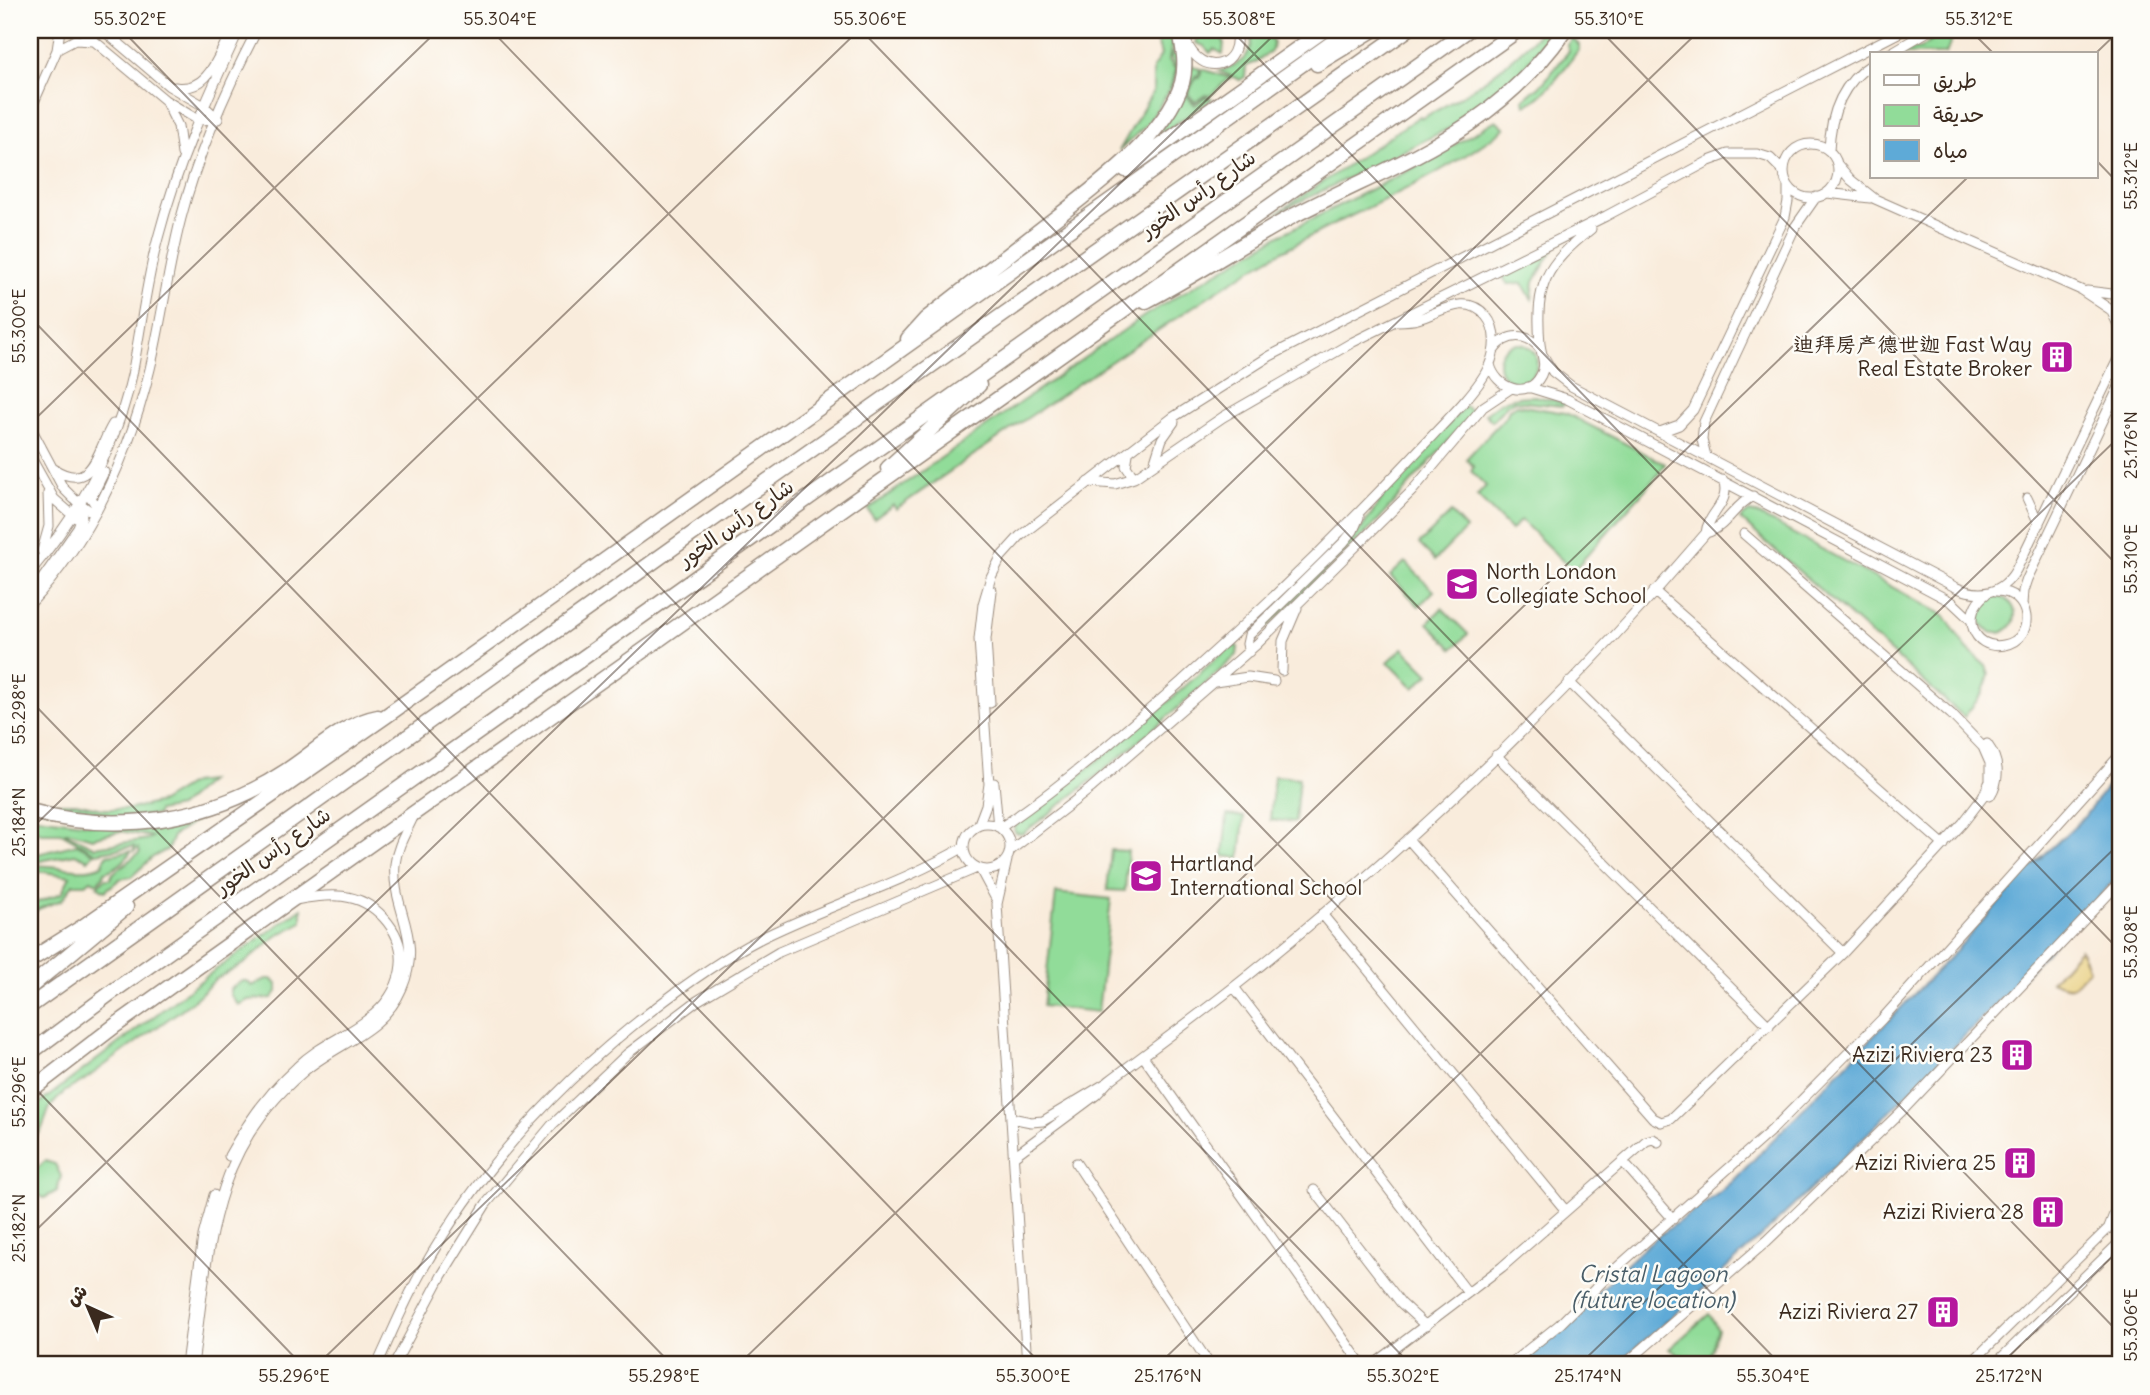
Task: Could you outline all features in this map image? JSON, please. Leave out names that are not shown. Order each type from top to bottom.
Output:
[{"type":"highway","points":[[901,350],[910,335],[926,319],[1069,207],[1135,150],[1168,112],[1178,92],[1184,72],[1181,30]]},
{"type":"highway","points":[[1069,207],[1102,188],[1324,30]]},
{"type":"highway","points":[[30,960],[386,716],[1350,30]]},
{"type":"highway","points":[[1212,128],[1246,111],[1373,30]]},
{"type":"highway","name":"شارع رأس الخور","points":[[30,1006],[1406,30]]},
{"type":"highway","name":"شارع رأس الخور","points":[[30,1053],[112,992],[1468,30]]},
{"type":"highway","points":[[30,1091],[116,1025],[1518,30]]},
{"type":"highway","points":[[1116,313],[1147,301],[1259,234],[1460,132],[1519,85],[1565,30]]},
{"type":"highway","points":[[835,515],[1029,341]]},
{"type":"highway","points":[[30,811],[104,823],[137,822],[189,814],[257,789],[359,722],[386,716]]},
{"type":"highway","points":[[30,987],[89,936],[162,881],[172,872],[179,860]]},
{"type":"street","points":[[30,111],[57,50],[60,30]]},
{"type":"street","points":[[80,30],[165,100],[198,120],[218,118]]},
{"type":"street","points":[[103,30],[169,86],[204,106],[218,118]]},
{"type":"street","points":[[169,86],[195,86],[204,79],[232,30]]},
{"type":"street","points":[[30,572],[70,518],[103,460],[131,377],[156,243],[182,158],[239,30]]},
{"type":"street","points":[[30,597],[82,525],[94,514],[120,463],[136,422],[153,356],[182,216],[218,118],[257,30]]},
{"type":"street","points":[[1181,30],[1192,55],[1203,63],[1212,65],[1222,62],[1233,52],[1237,42],[1235,30]]},
{"type":"street","points":[[998,904],[989,883],[968,860],[964,847],[968,835],[978,826],[986,805],[989,784],[980,619],[991,577],[1001,557],[1027,529],[1180,413],[1270,356],[1903,30]]},
{"type":"street","points":[[1892,52],[1930,30]]},
{"type":"street","points":[[57,50],[75,40],[95,42]]},
{"type":"street","points":[[1829,151],[1831,127],[1839,100],[1854,78],[1870,66]]},
{"type":"street","points":[[165,100],[178,126],[182,158]]},
{"type":"street","points":[[1660,432],[1679,425],[1693,410],[1785,217],[1788,201],[1784,172],[1786,160],[1797,148],[1814,144],[1829,151],[1850,180],[1875,199],[2081,290],[2105,305],[2119,325]]},
{"type":"street","points":[[1089,482],[1115,484],[1134,478],[1223,417],[1353,342],[1606,216],[1709,161],[1748,153],[1764,156],[1775,162],[1784,172]]},
{"type":"street","points":[[1827,193],[1835,183],[1837,164]]},
{"type":"street","points":[[1788,186],[1804,197],[1827,193],[1875,199]]},
{"type":"street","points":[[1706,456],[1702,440],[1704,422],[1795,227],[1816,197]]},
{"type":"street","points":[[1528,387],[1541,375],[1544,366],[1539,306],[1548,273],[1570,245],[1606,216]]},
{"type":"street","points":[[2081,290],[2120,295]]},
{"type":"street","points":[[1000,828],[1062,782],[1149,710],[1242,627],[1361,512],[1471,393],[1490,364],[1494,350],[1494,333],[1488,318],[1476,307],[1468,305],[1450,307],[1413,320],[1397,321]]},
{"type":"street","points":[[2119,325],[2120,308]]},
{"type":"street","points":[[1494,350],[1504,340],[1517,336],[1531,340],[1553,372],[1565,382],[1955,587],[1970,593],[2011,593],[2022,604]]},
{"type":"street","points":[[2120,355],[2013,575],[1975,605],[1971,620],[1973,629],[1984,642],[2002,646],[2019,638],[2024,630],[2026,621],[2022,604],[2027,579],[2120,385]]},
{"type":"street","points":[[1490,364],[1496,380],[1510,389]]},
{"type":"street","points":[[101,503],[93,503],[91,498],[123,426],[132,392],[131,377]]},
{"type":"street","points":[[394,1365],[442,1275],[486,1204],[552,1125],[627,1054],[697,1000],[779,952],[979,869],[995,869],[1257,644],[1412,491],[1483,407],[1510,389],[1528,387],[1567,399],[1952,602],[1971,620]]},
{"type":"street","points":[[1154,464],[1162,439],[1180,413]]},
{"type":"street","points":[[52,468],[69,477],[85,474],[93,466],[109,430],[119,418]]},
{"type":"street","points":[[30,426],[63,488],[94,514]]},
{"type":"street","points":[[1129,452],[1126,466],[1128,473],[1134,478]]},
{"type":"street","points":[[30,456],[54,499],[70,518],[82,525]]},
{"type":"street","points":[[1706,533],[1709,520],[1725,499],[1726,488],[1723,480]]},
{"type":"street","points":[[38,562],[49,526],[47,488]]},
{"type":"street","points":[[1014,1156],[1234,987],[1322,915],[1408,839],[1569,682],[1706,533],[1716,529],[1738,506],[1753,496]]},
{"type":"street","points":[[2027,498],[2039,524]]},
{"type":"street","points":[[30,604],[59,569],[82,525],[79,503]]},
{"type":"street","points":[[1248,652],[1249,635],[1344,542],[1353,531],[1361,512]]},
{"type":"street","points":[[1408,839],[1657,1121],[1665,1122],[1671,1119],[1843,953],[1944,845],[1983,797],[1991,772],[1983,747],[1951,714],[1744,534]]},
{"type":"street","points":[[1008,551],[992,591],[986,639],[995,797],[1000,828],[1007,836],[1009,855],[998,904],[1027,1365]]},
{"type":"street","points":[[1654,591],[1944,845]]},
{"type":"street","points":[[1282,671],[1283,641],[1299,603]]},
{"type":"street","points":[[1242,627],[1257,644]]},
{"type":"street","points":[[1233,635],[1248,652]]},
{"type":"street","points":[[1213,683],[1248,677],[1274,681]]},
{"type":"street","points":[[1569,682],[1843,953]]},
{"type":"street","points":[[1496,755],[1769,1026]]},
{"type":"street","points":[[1509,1365],[1560,1324],[1614,1270],[1773,1129],[1864,1038],[2120,755]]},
{"type":"street","points":[[193,1365],[213,1222],[235,1157],[282,1091],[315,1062],[373,1027],[387,1014],[402,989],[408,971],[410,939],[396,884],[395,866],[399,848],[415,813]]},
{"type":"street","points":[[978,826],[986,824],[1000,828]]},
{"type":"street","points":[[377,1365],[423,1269],[470,1196],[531,1120],[601,1053],[679,990],[769,934],[934,863],[964,847]]},
{"type":"street","points":[[1624,1365],[1767,1241],[1906,1107],[2120,882]]},
{"type":"street","points":[[186,1365],[208,1215],[220,1176],[237,1141],[268,1097],[297,1066],[318,1049],[367,1020],[382,1007],[393,991],[402,969],[401,949],[395,933],[383,917],[365,902],[343,895],[328,894],[290,901]]},
{"type":"street","points":[[1322,915],[1566,1211]]},
{"type":"street","points":[[1234,987],[1468,1293]]},
{"type":"street","points":[[1143,1056],[1362,1365]]},
{"type":"street","points":[[1011,1118],[1031,1122],[1043,1121],[1109,1081]]},
{"type":"street","points":[[1373,1365],[1468,1293],[1648,1140],[1658,1142]]},
{"type":"street","points":[[1623,1162],[1673,1219]]},
{"type":"street","points":[[1076,1163],[1210,1365]]},
{"type":"street","points":[[1314,1190],[1401,1303],[1426,1326]]},
{"type":"street","points":[[2108,1230],[2120,1199]]},
{"type":"street","points":[[1969,1365],[2120,1217]]},
{"type":"street","points":[[1994,1365],[2120,1242]]},
{"type":"green space","points":[[1154,30],[1173,30],[1178,60],[1177,68],[1171,57],[1175,50],[1172,42],[1169,60],[1176,70],[1169,91],[1148,123],[1119,151],[1153,91],[1153,68],[1161,55]]},
{"type":"green space","points":[[1193,30],[1218,30],[1224,42],[1223,54],[1214,49],[1210,53],[1204,46],[1196,43],[1198,36]]},
{"type":"green space","points":[[1542,30],[1554,30],[1517,76],[1458,124],[1277,213],[1420,116],[1422,118],[1439,109],[1486,80],[1515,57]]},
{"type":"green space","points":[[1946,30],[1955,30],[1947,52],[1903,52],[1920,49]]},
{"type":"green space","points":[[1267,35],[1273,42],[1272,50],[1246,66],[1245,77],[1240,80],[1219,71],[1242,60],[1249,50],[1251,36]]},
{"type":"green space","points":[[1572,38],[1579,45],[1579,49],[1547,89],[1525,105],[1524,99],[1544,82],[1569,51],[1567,45]]},
{"type":"green space","points":[[1191,65],[1200,69],[1199,75],[1195,76],[1186,95],[1195,105],[1205,97],[1212,99],[1158,136]]},
{"type":"green space","points":[[1202,69],[1230,78],[1210,96],[1205,95],[1195,102],[1188,94],[1196,77],[1200,77]]},
{"type":"green space","points":[[1496,120],[1505,128],[1477,148],[1418,183],[1251,269],[896,509],[893,505],[874,519],[868,509],[1147,314],[1280,235],[1427,161]]},
{"type":"green space","points":[[1555,246],[1534,282],[1532,299],[1522,283],[1508,284],[1504,279],[1505,273]]},
{"type":"green space","points":[[1518,344],[1531,350],[1537,363],[1531,376],[1518,382],[1505,376],[1499,363],[1505,350]]},
{"type":"green space","points":[[1535,396],[1566,403],[1562,406],[1514,401],[1492,421],[1485,414],[1508,399]]},
{"type":"green space","points":[[1517,405],[1566,413],[1665,464],[1573,571],[1521,520],[1511,530],[1477,496],[1486,486],[1471,471],[1474,467],[1466,459],[1507,415],[1509,409]]},
{"type":"green space","points":[[1465,406],[1473,413],[1373,526],[1266,628],[1263,625],[1362,528],[1387,491]]},
{"type":"green space","points":[[1749,512],[1944,615],[1967,649],[1986,666],[1989,675],[1982,694],[1964,717],[1740,519]]},
{"type":"green space","points":[[1451,513],[1466,529],[1435,560],[1419,544]]},
{"type":"green space","points":[[1405,562],[1434,591],[1419,606],[1390,576]]},
{"type":"green space","points":[[1997,597],[2010,602],[2015,615],[2010,628],[1997,633],[1984,628],[1979,615],[1984,602]]},
{"type":"green space","points":[[1442,608],[1468,634],[1453,649],[1428,623]]},
{"type":"green space","points":[[1234,645],[1238,647],[1237,655],[1158,725],[1022,834],[1015,833],[1015,825],[1153,715]]},
{"type":"green space","points":[[1403,648],[1429,674],[1414,688],[1388,662]]},
{"type":"green space","points":[[1274,776],[1299,778],[1295,822],[1270,820]]},
{"type":"green space","points":[[209,781],[179,807],[158,811],[157,815],[103,818],[30,807],[30,797],[53,803],[76,803],[102,809],[131,809],[161,802],[192,783]]},
{"type":"green space","points":[[1227,815],[1244,817],[1240,858],[1223,856]]},
{"type":"green space","points":[[30,816],[95,825],[136,827],[157,826],[201,817],[173,836],[168,849],[153,857],[131,877],[120,879],[105,891],[97,886],[105,879],[110,879],[112,874],[140,852],[138,848],[134,851],[134,846],[96,853],[61,833],[41,833],[30,827]],"holes":[[[121,831],[152,837],[95,847],[64,832],[92,838]]]},
{"type":"green space","points":[[77,844],[94,853],[88,860],[75,854],[30,861],[30,856]]},
{"type":"green space","points":[[1111,850],[1128,851],[1125,891],[1107,890]]},
{"type":"green space","points":[[131,851],[120,864],[104,872],[97,883],[91,880],[86,884],[73,884],[62,900],[38,909],[30,918],[30,905],[62,893],[70,876],[30,872],[30,866],[94,868],[102,865],[107,855]]},
{"type":"green space","points":[[1056,893],[1111,899],[1098,1012],[1043,1006]]},
{"type":"green space","points":[[302,908],[302,922],[275,937],[245,963],[216,979],[193,1001],[64,1092],[50,1107],[41,1131],[30,1142],[30,1112],[36,1106],[211,973]]},
{"type":"green space","points":[[266,979],[277,984],[277,992],[272,998],[248,1000],[238,1005],[230,994],[230,989],[242,981],[247,981],[252,986]]},
{"type":"green space","points":[[45,1161],[55,1164],[61,1176],[57,1191],[44,1198],[30,1190],[30,1175]]},
{"type":"green space","points":[[1709,1314],[1718,1329],[1707,1365],[1699,1365],[1669,1349]]},
{"type":"sand","points":[[2080,949],[2089,969],[2073,986],[2051,981]]},
{"type":"water","name":"Cristal Lagoon (future location)","points":[[2120,769],[2120,874],[1853,1148],[1776,1223],[1615,1365],[1518,1365],[1552,1337],[1647,1245],[1733,1181],[1951,956],[2029,869],[2084,817]]},
{"type":"place","name":"迪拜房产德世迦 Fast Way Real Estate Broker","points":[[2057,357]]},
{"type":"place","name":"North London Collegiate School","points":[[1462,584]]},
{"type":"place","name":"Hartland International School","points":[[1146,876]]},
{"type":"place","name":"Azizi Riviera 23","points":[[2017,1055]]},
{"type":"place","name":"Azizi Riviera 25","points":[[2020,1163]]},
{"type":"place","name":"Azizi Riviera 28","points":[[2048,1212]]},
{"type":"place","name":"Azizi Riviera 27","points":[[1943,1312]]}]
